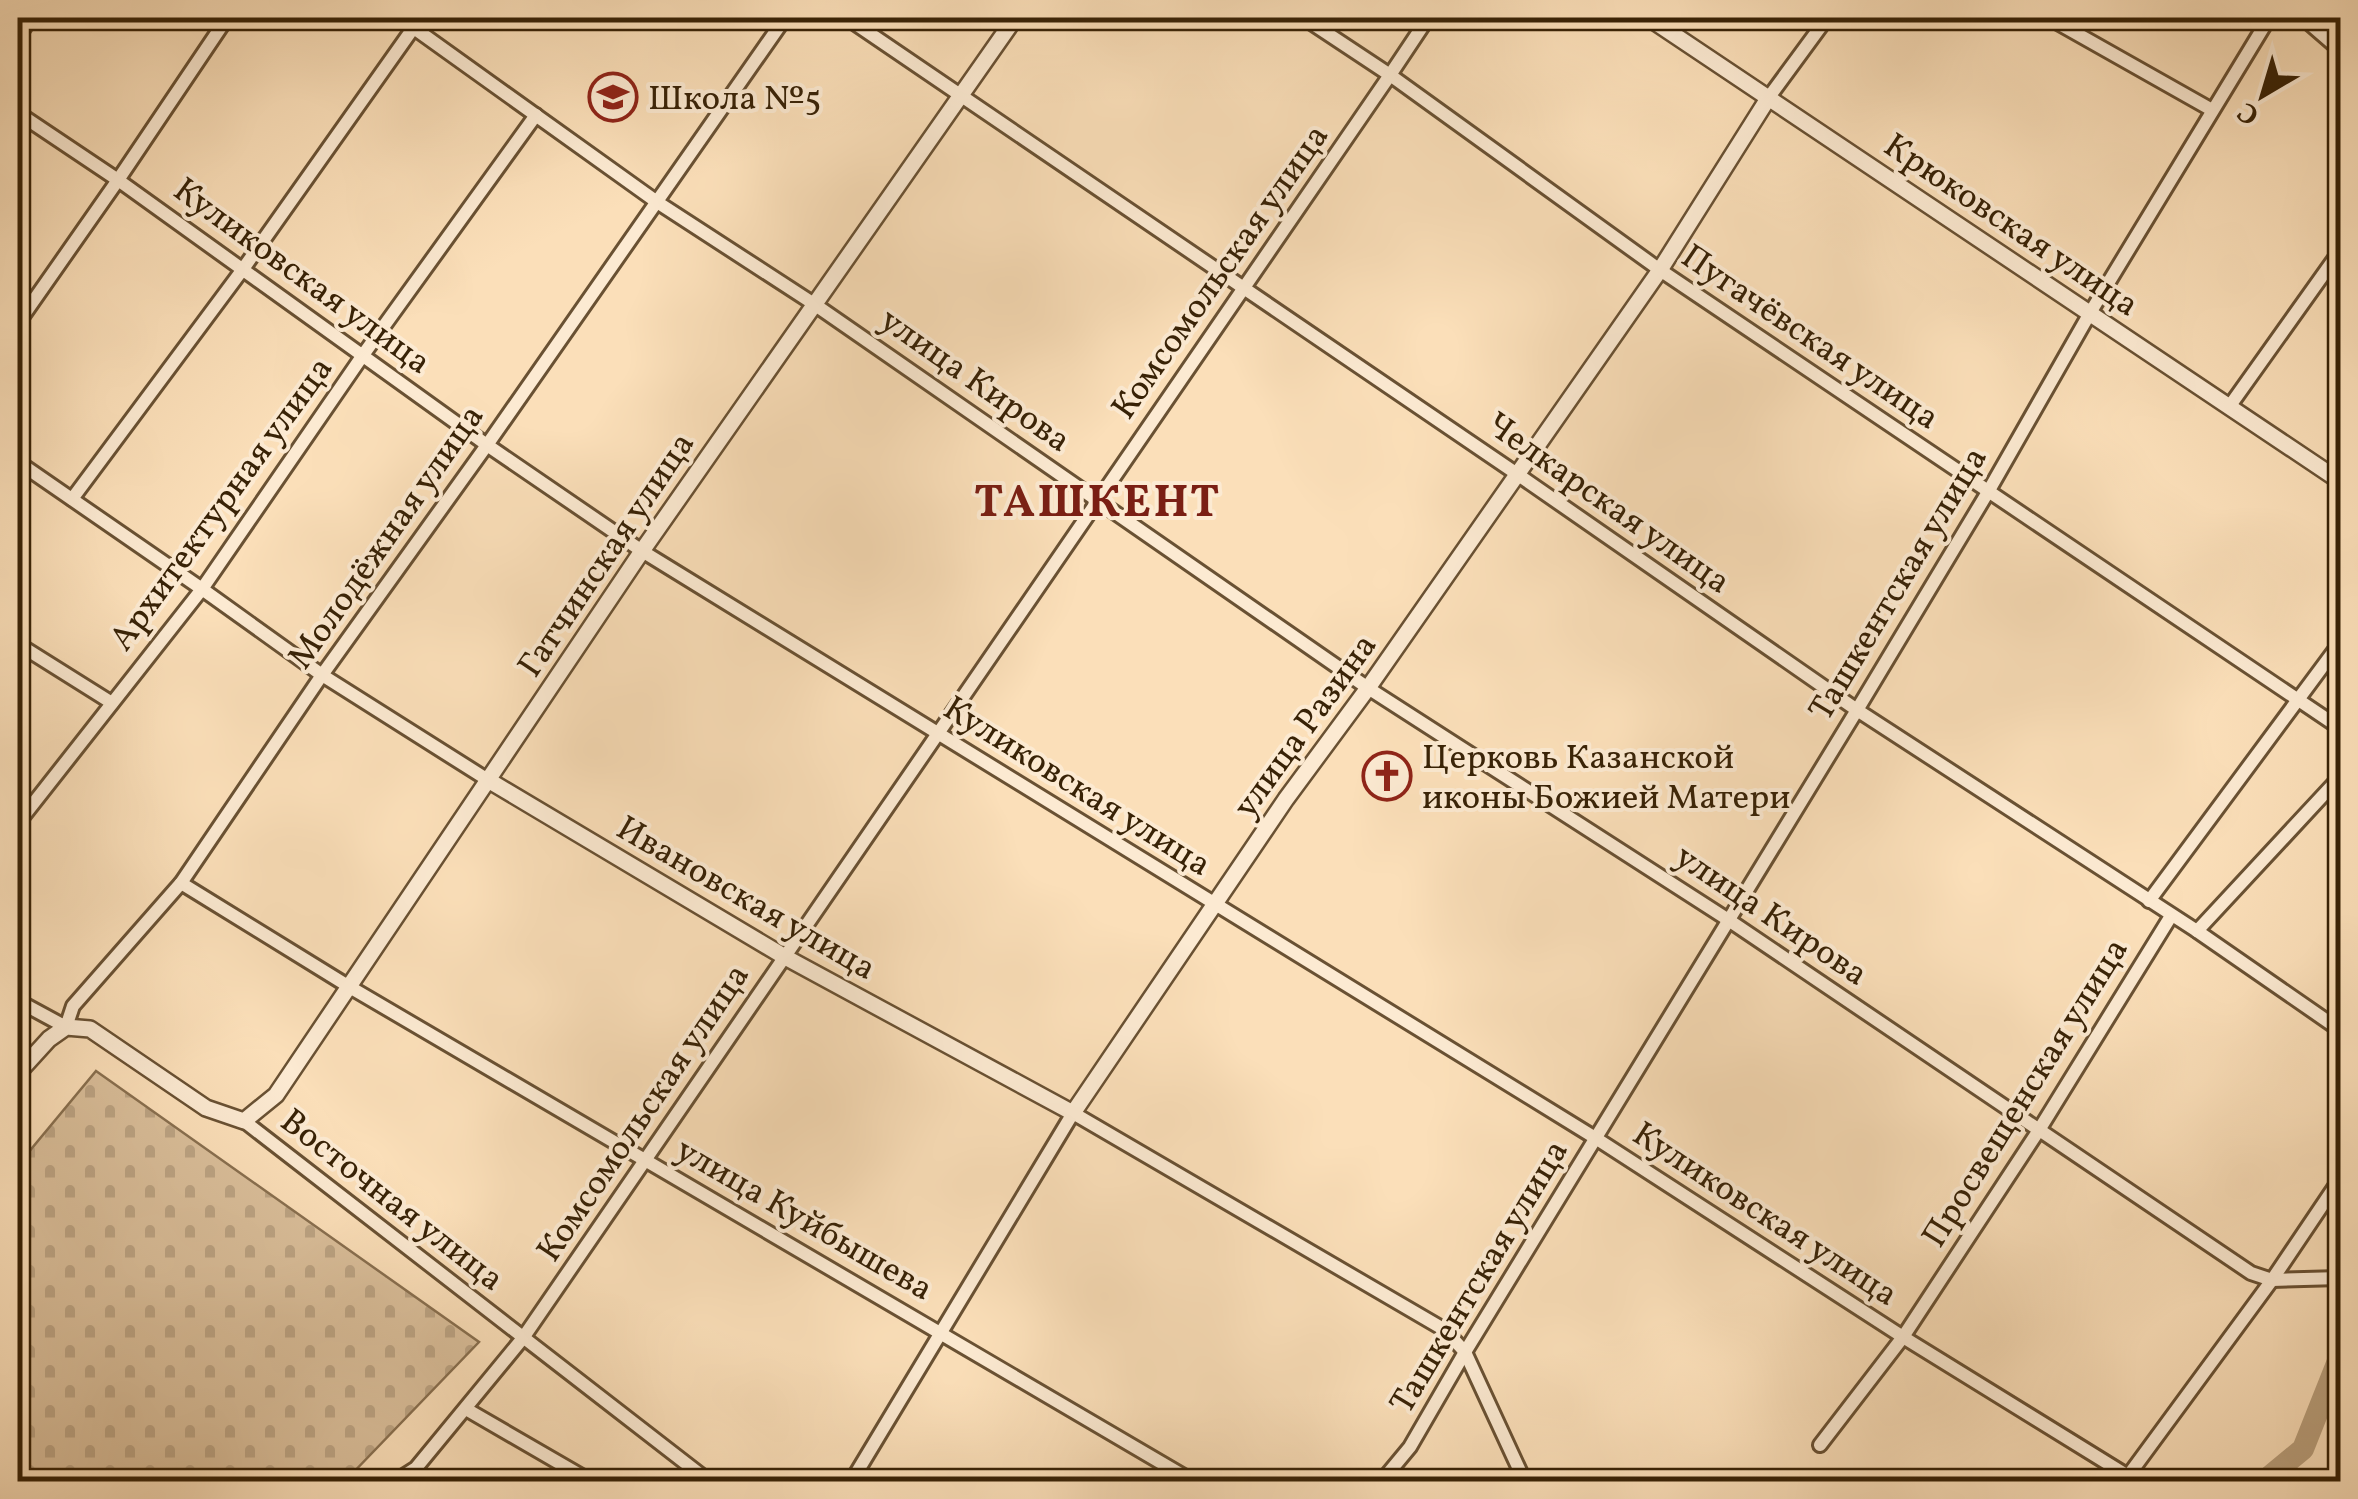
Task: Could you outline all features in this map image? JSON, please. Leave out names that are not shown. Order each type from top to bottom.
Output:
[{"type":"street","points":[[18,37],[31,18]]},
{"type":"street","points":[[18,323],[227,18]]},
{"type":"street","name":"улица Кирова","points":[[400,18],[657,202],[814,304],[1368,688],[1727,919],[2250,1273],[2272,1280]]},
{"type":"street","name":"Молодёжная улица","points":[[18,1073],[49,1039],[66,1027],[74,1006],[181,883],[785,18]]},
{"type":"street","name":"Челкарская улица","points":[[848,18],[1857,710],[2197,931],[2340,1030]]},
{"type":"street","name":"Гатчинская улица","points":[[244,1122],[276,1095],[642,551],[1015,18]]},
{"type":"street","name":"Пугачёвская улица","points":[[1304,18],[1660,270],[2340,728]]},
{"type":"street","name":"Комсомольская улица","points":[[394,1482],[416,1468],[524,1338],[1428,18]]},
{"type":"street","name":"Крюковская улица","points":[[1649,18],[2340,481]]},
{"type":"street","name":"улица Разина","points":[[850,1482],[1073,1113],[1286,799],[1660,270],[1769,97],[1827,18]]},
{"type":"street","points":[[2049,18],[2212,110]]},
{"type":"street","name":"Ташкентская улица","points":[[1381,1482],[1410,1447],[1597,1139],[2269,18]]},
{"type":"street","points":[[2304,18],[2340,50]]},
{"type":"street","points":[[72,499],[243,269],[414,27]]},
{"type":"street","name":"Куликовская улица","points":[[18,113],[642,551],[1597,1139],[2128,1476],[2272,1280]]},
{"type":"street","name":"Архитектурная улица","points":[[20,813],[202,589],[363,355],[536,115]]},
{"type":"street","points":[[2229,407],[2340,251]]},
{"type":"street","name":"Ивановская улица","points":[[18,462],[322,676],[488,780],[785,956],[1073,1113],[1429,1319],[1465,1352]]},
{"type":"street","name":"Просвещенская улица","points":[[2148,901],[2340,643]]},
{"type":"street","points":[[18,644],[112,704]]},
{"type":"street","points":[[2197,931],[2340,777]]},
{"type":"street","name":"улица Куйбышева","points":[[181,883],[348,986],[1194,1482]]},
{"type":"street","name":"Просвещенская улица","points":[[1820,1445],[1903,1336],[2039,1130],[2171,916]]},
{"type":"street","name":"Восточная улица","points":[[18,1002],[66,1027],[90,1029],[206,1108],[244,1122],[710,1482]]},
{"type":"street","points":[[2272,1280],[2340,1180]]},
{"type":"street","points":[[2272,1280],[2340,1278]]},
{"type":"street","points":[[1465,1352],[1525,1482]]},
{"type":"street","points":[[466,1409],[592,1482]]},
{"type":"green space","points":[[96,1071],[479,1342],[345,1481],[18,1481],[18,1165]]},
{"type":"waterway","points":[[2263,1482],[2303,1449],[2340,1356]]},
{"type":"waterway","points":[[1523,1482],[1538,1482]]},
{"type":"place","name":"Школа №5","points":[[613,97]]},
{"type":"place","name":"Церковь Казанской иконы Божией Матери","points":[[1387,776]]},
{"type":"district","name":"ТАШКЕНТ","points":[[1098,500]]}]
